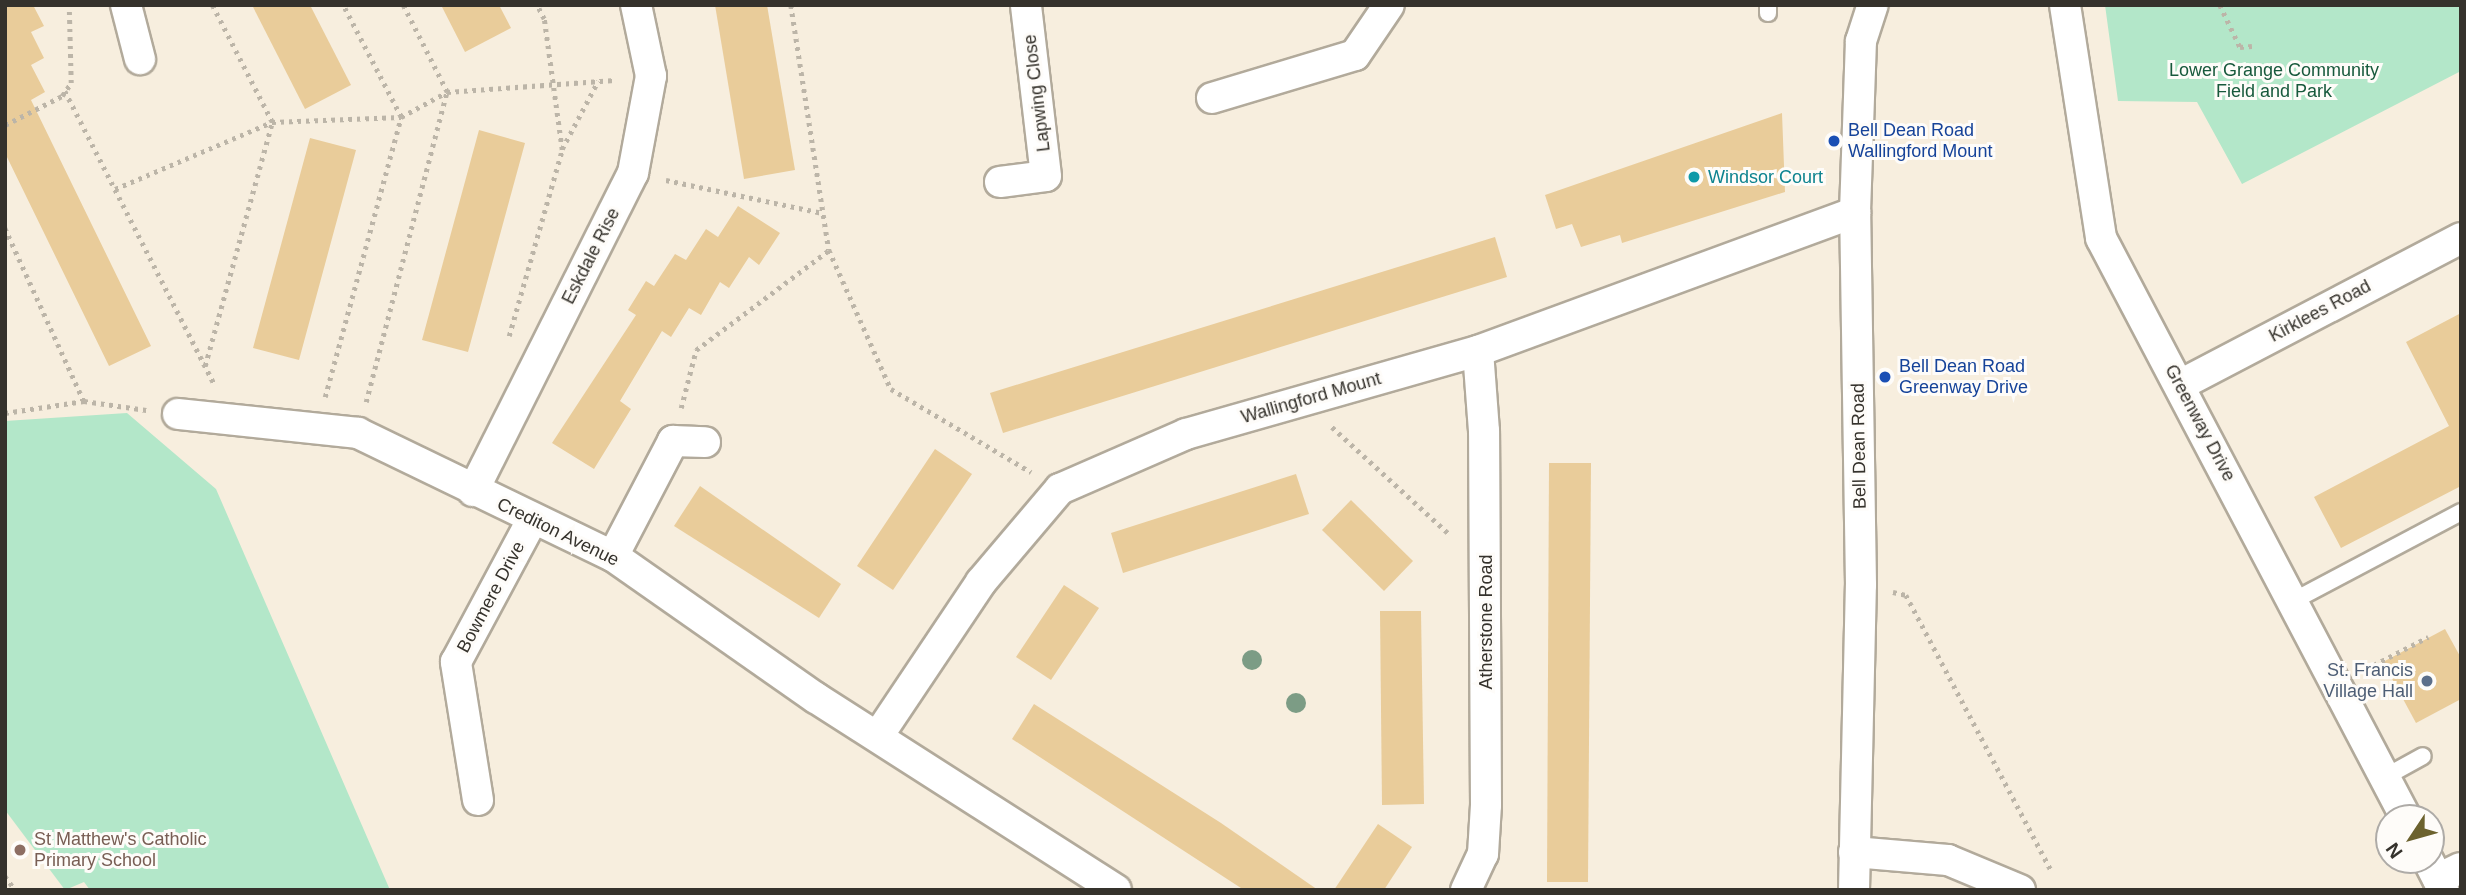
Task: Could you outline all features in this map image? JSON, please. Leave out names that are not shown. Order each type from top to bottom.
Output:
[{"type":"street","points":[[126,5],[140,58]]},
{"type":"street","name":"Eskdale Rise","points":[[473,491],[633,173],[651,76],[636,5]]},
{"type":"street","name":"Lapwing Close","points":[[1000,182],[1046,176],[1026,5]]},
{"type":"street","points":[[1212,98],[1355,55],[1389,5]]},
{"type":"street","name":"Bell Dean Road","points":[[1854,890],[1861,585],[1855,212],[1861,41],[1873,5]]},
{"type":"street","name":"Greenway Drive","points":[[2065,5],[2101,238],[2399,804]]},
{"type":"street","name":"Wallingford Mount","points":[[878,736],[981,582],[1060,489],[1185,434],[1478,351],[1855,212]]},
{"type":"street","name":"Kirklees Road","points":[[2180,385],[2461,238]]},
{"type":"street","name":"Atherstone Road","points":[[1466,890],[1483,854],[1486,805],[1486,568],[1478,351]]},
{"type":"street","name":"Crediton Avenue","points":[[177,414],[230,416],[317,425],[358,433],[532,520],[613,556],[878,736],[1116,890]]},
{"type":"street","points":[[613,556],[673,441],[705,442]]},
{"type":"street","name":"Bowmere Drive","points":[[478,800],[456,662],[532,520]]},
{"type":"street","points":[[1854,852],[1948,860],[2020,890]]},
{"type":"lane","points":[[2293,601],[2461,512]]},
{"type":"lane","points":[[2385,777],[2423,756]]},
{"type":"path","points":[[5,125],[65,91],[71,83],[69,5]]},
{"type":"path","points":[[205,366],[272,122],[212,5]]},
{"type":"path","points":[[317,425],[401,117],[343,5]]},
{"type":"path","points":[[358,433],[447,92],[403,5]]},
{"type":"path","points":[[537,5],[554,86],[562,150]]},
{"type":"path","points":[[791,5],[829,250],[891,389],[1060,489]]},
{"type":"path","points":[[2220,5],[2240,47],[2252,46]]},
{"type":"path","points":[[115,189],[272,122],[401,117],[447,92],[554,86],[651,76]]},
{"type":"path","points":[[507,345],[562,150],[598,81]]},
{"type":"path","points":[[65,91],[230,416]]},
{"type":"path","points":[[633,173],[823,213]]},
{"type":"path","points":[[5,228],[84,401]]},
{"type":"path","points":[[673,441],[695,350],[829,250]]},
{"type":"path","points":[[1303,400],[1486,568]]},
{"type":"path","points":[[5,413],[84,401],[177,414]]},
{"type":"path","points":[[1861,585],[1906,595],[2055,878]]},
{"type":"path","points":[[2336,684],[2428,637]]},
{"type":"path","points":[[5,876],[15,890]]},
{"type":"green space","name":"Lower Grange Community Field and Park","points":[[2105,5],[2461,5],[2461,71],[2242,184],[2197,102],[2118,101]]},
{"type":"green space","points":[[127,413],[216,489],[390,890],[90,890],[84,882],[65,890],[5,810],[5,421]]},
{"type":"building","points":[[5,5],[33,5],[44,26],[31,32],[44,58],[31,65],[45,92],[31,100],[151,346],[109,366],[5,153]]},
{"type":"building","points":[[252,5],[310,5],[351,85],[305,109]]},
{"type":"building","points":[[441,5],[499,5],[511,28],[465,52]]},
{"type":"building","points":[[715,5],[767,5],[795,170],[744,179]]},
{"type":"building","name":"Windsor Court","points":[[1782,113],[1785,192],[1622,243],[1620,235],[1581,247],[1572,224],[1556,229],[1545,195]]},
{"type":"building","points":[[479,130],[525,143],[468,352],[422,340]]},
{"type":"building","points":[[310,138],[356,150],[299,360],[253,348]]},
{"type":"building","points":[[738,206],[780,233],[759,265],[749,257],[729,288],[720,282],[701,315],[689,308],[671,337],[662,331],[620,401],[631,409],[594,469],[552,443],[636,315],[628,310],[646,281],[654,286],[675,254],[686,260],[706,229],[718,237]]},
{"type":"building","points":[[1495,237],[1507,277],[1003,433],[990,393]]},
{"type":"building","points":[[2461,313],[2461,486],[2341,548],[2314,497],[2449,426],[2406,342]]},
{"type":"building","points":[[935,449],[972,474],[893,590],[857,566]]},
{"type":"building","points":[[1549,463],[1591,463],[1588,882],[1547,882]]},
{"type":"building","points":[[1296,474],[1309,514],[1123,573],[1111,533]]},
{"type":"building","points":[[700,486],[841,584],[819,618],[674,526]]},
{"type":"building","points":[[1351,500],[1413,561],[1384,591],[1322,530]]},
{"type":"building","points":[[1064,585],[1099,608],[1051,680],[1016,657]]},
{"type":"building","points":[[1380,611],[1421,611],[1424,804],[1382,805]]},
{"type":"building","name":"St. Francis Village Hall","points":[[2445,629],[2461,658],[2461,699],[2416,723],[2383,662]]},
{"type":"building","points":[[1034,704],[1221,823],[1318,890],[1244,890],[1012,739]]},
{"type":"building","points":[[1378,824],[1412,847],[1384,890],[1334,890]]},
{"type":"place","name":"Bell Dean Road Wallingford Mount","points":[[1834,141]]},
{"type":"place","name":"Windsor Court","points":[[1694,177]]},
{"type":"place","name":"Bell Dean Road Greenway Drive","points":[[1885,377]]},
{"type":"place","name":"St. Francis Village Hall","points":[[2427,681]]},
{"type":"place","name":"St Matthew's Catholic Primary School","points":[[20,850]]}]
